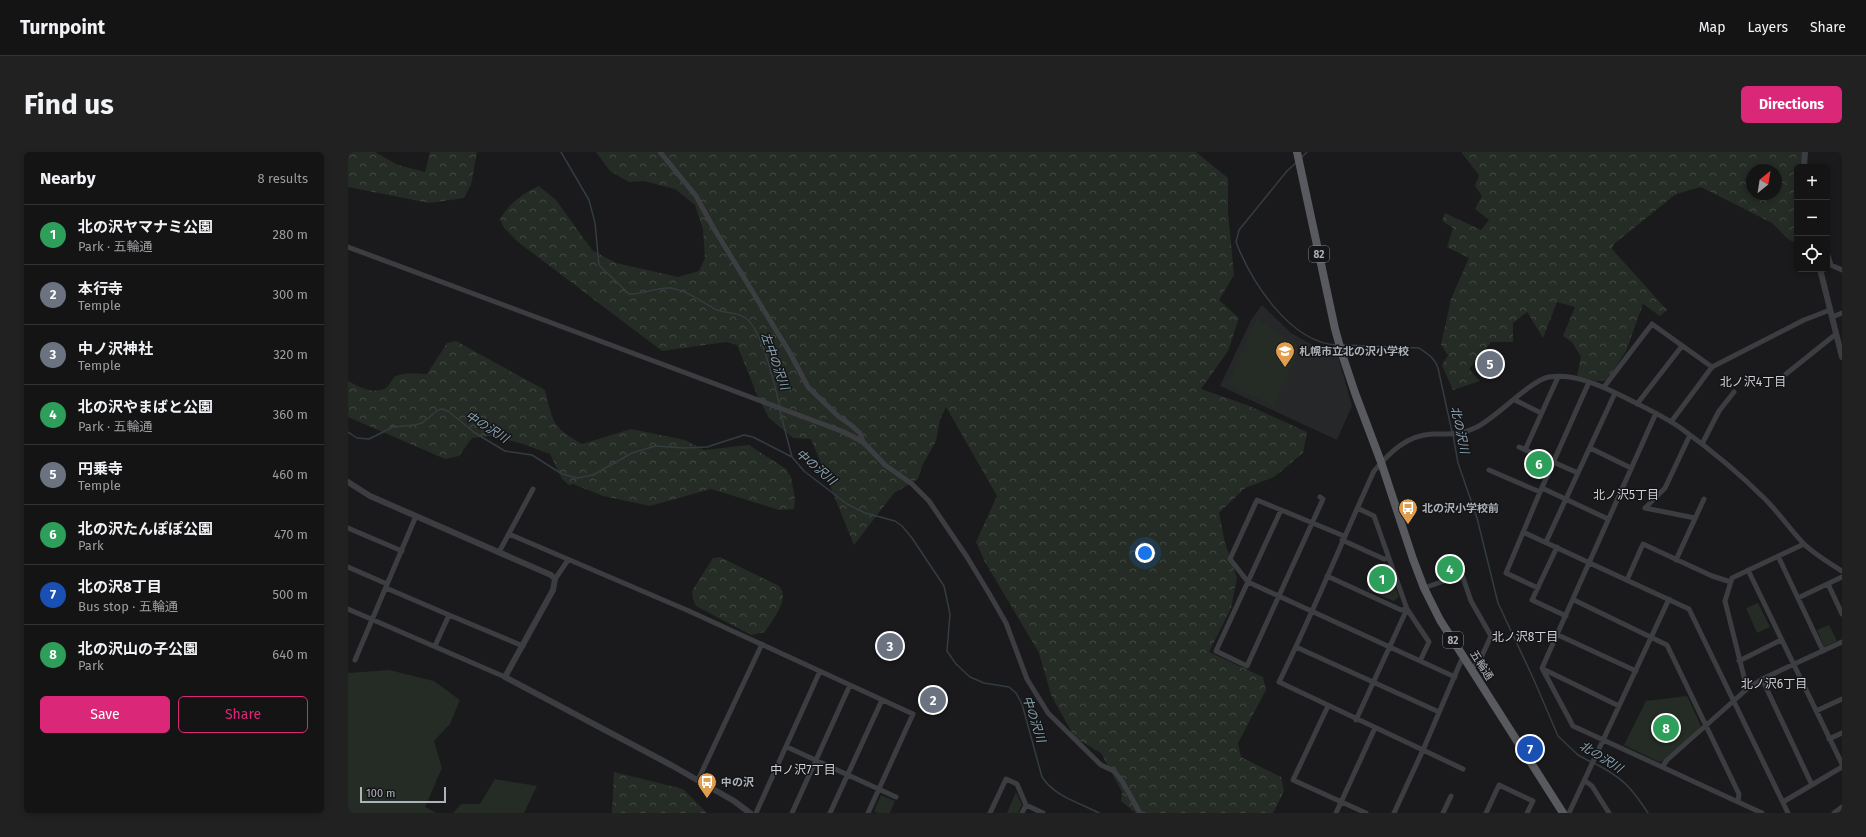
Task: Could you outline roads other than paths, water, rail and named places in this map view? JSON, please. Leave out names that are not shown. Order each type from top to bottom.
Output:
[{"type":"main road","name":"五輪通","points":[[1297,152],[1338,341],[1424,588],[1440,620],[1563,813]]},
{"type":"street","points":[[660,152],[696,196],[713,227],[790,353],[808,388],[838,416],[860,433],[863,442]]},
{"type":"street","points":[[1804,164],[1805,152]]},
{"type":"street","points":[[348,247],[844,432],[863,442],[885,465],[912,484],[929,501],[967,557],[1006,623],[1027,679],[1048,713],[1101,765],[1114,771],[1122,781],[1140,813]]},
{"type":"street","points":[[1830,261],[1831,264],[1842,270]]},
{"type":"street","points":[[1821,272],[1842,357]]},
{"type":"street","points":[[1671,422],[1712,367],[1804,320],[1830,310]]},
{"type":"street","points":[[1832,317],[1842,313]]},
{"type":"street","points":[[1604,387],[1652,324],[1712,367]]},
{"type":"street","points":[[1786,374],[1836,334]]},
{"type":"street","points":[[1637,404],[1682,346]]},
{"type":"street","points":[[1463,769],[1356,720],[1279,682],[1313,611],[1326,576],[1374,471],[1390,452],[1405,441],[1423,436],[1459,434],[1482,425],[1536,383],[1548,377],[1558,377],[1589,382],[1604,387],[1671,422],[1702,444],[1766,500],[1804,544],[1842,571]]},
{"type":"street","points":[[1525,450],[1558,377]]},
{"type":"street","points":[[1538,588],[1506,573],[1589,382]]},
{"type":"street","points":[[1702,444],[1720,411],[1734,392]]},
{"type":"street","points":[[1546,542],[1615,393]]},
{"type":"street","points":[[1515,400],[1541,413]]},
{"type":"street","points":[[1542,668],[1574,600],[1589,562],[1656,414]]},
{"type":"street","points":[[1690,436],[1665,488],[1645,508],[1694,518]]},
{"type":"street","points":[[1519,447],[1578,474]]},
{"type":"street","points":[[1590,448],[1631,468]]},
{"type":"street","points":[[1489,470],[1566,500],[1608,520]]},
{"type":"street","points":[[348,482],[370,496],[499,552],[551,576],[555,580]]},
{"type":"street","points":[[499,552],[533,489]]},
{"type":"street","points":[[1281,510],[1216,651],[1247,666],[1323,499],[1320,496]]},
{"type":"street","points":[[1676,560],[1704,499]]},
{"type":"street","points":[[1389,558],[1384,559],[1312,523],[1257,500],[1230,559],[1248,582],[1455,677]]},
{"type":"street","points":[[1357,508],[1374,516],[1407,609],[1429,642],[1420,661]]},
{"type":"street","points":[[355,660],[416,516]]},
{"type":"street","points":[[348,528],[402,551]]},
{"type":"street","points":[[1523,532],[1689,609],[1788,813]]},
{"type":"street","points":[[509,534],[689,611],[913,714],[868,813]]},
{"type":"street","points":[[1628,580],[1643,544],[1712,576],[1731,582]]},
{"type":"street","points":[[1747,689],[1725,601],[1732,578],[1804,544]]},
{"type":"street","points":[[1556,547],[1532,600],[1566,616]]},
{"type":"street","points":[[1778,556],[1823,650]]},
{"type":"street","points":[[505,677],[553,590],[555,580],[568,560]]},
{"type":"street","points":[[1458,563],[1471,601],[1491,636],[1480,660],[1471,669]]},
{"type":"street","points":[[348,567],[449,615],[523,646]]},
{"type":"street","points":[[1748,570],[1842,766],[1783,802]]},
{"type":"street","points":[[1424,588],[1461,575]]},
{"type":"street","points":[[1326,576],[1401,610],[1407,609]]},
{"type":"street","points":[[1798,598],[1842,577]]},
{"type":"street","points":[[1828,584],[1842,614]]},
{"type":"street","points":[[1569,813],[1669,599]]},
{"type":"street","points":[[1574,600],[1667,645],[1739,794],[1738,802]]},
{"type":"street","points":[[348,608],[505,677],[698,780],[734,801],[750,813]]},
{"type":"street","points":[[1356,720],[1407,609]]},
{"type":"street","points":[[435,646],[449,615]]},
{"type":"street","points":[[1558,635],[1636,671]]},
{"type":"street","points":[[1739,661],[1782,640]]},
{"type":"street","points":[[1662,767],[1667,760],[1747,689],[1762,679],[1842,642]]},
{"type":"street","points":[[698,780],[762,644]]},
{"type":"street","points":[[1296,647],[1440,712]]},
{"type":"street","points":[[1394,813],[1440,712],[1461,661],[1465,659]]},
{"type":"street","points":[[1542,668],[1619,706]]},
{"type":"street","points":[[1542,668],[1573,726],[1602,741],[1762,813]]},
{"type":"street","points":[[756,813],[820,671]]},
{"type":"street","points":[[1762,679],[1812,784]]},
{"type":"street","points":[[792,813],[850,685]]},
{"type":"street","points":[[1816,711],[1842,699]]},
{"type":"street","points":[[830,813],[882,700]]},
{"type":"street","points":[[1328,706],[1293,780],[1366,813]]},
{"type":"street","points":[[1336,813],[1375,728]]},
{"type":"street","points":[[1829,739],[1842,733]]},
{"type":"street","points":[[787,747],[896,797]]},
{"type":"street","points":[[990,813],[1006,779],[1017,784],[1026,805],[1043,813]]},
{"type":"street","points":[[1585,781],[1592,786],[1608,813]]},
{"type":"street","points":[[1486,813],[1499,785],[1533,801],[1527,813]]},
{"type":"street","points":[[1443,813],[1451,796]]},
{"type":"street","points":[[1022,813],[1026,805]]},
{"type":"street","points":[[1834,813],[1842,807]]},
{"type":"waterway","name":"左中の沢川","points":[[561,152],[589,200],[595,223],[599,265],[629,294],[665,288],[677,289],[715,309],[743,316],[747,319],[753,326],[763,347],[772,374],[780,407]]},
{"type":"waterway","name":"北の沢川","points":[[1301,158],[1307,152]]},
{"type":"waterway","name":"北の沢川","points":[[1296,163],[1287,171],[1239,230],[1236,242],[1243,258],[1262,291],[1288,322],[1304,334],[1320,342],[1337,345]]},
{"type":"waterway","name":"北の沢川","points":[[1343,345],[1419,348],[1428,354],[1438,368],[1452,432]]},
{"type":"waterway","name":"中の沢川","points":[[348,432],[357,438],[369,439],[393,427],[422,423],[438,410],[442,409],[448,411],[475,433],[505,451],[532,455],[562,474],[577,478],[593,475],[632,453],[655,446],[684,448],[707,447],[744,435],[753,437],[792,457],[804,471],[847,504],[865,513],[895,521],[902,526],[912,538],[944,586],[950,614],[947,651],[956,664],[970,677],[984,683],[1009,687],[1016,693],[1022,704],[1042,777],[1047,784],[1060,794],[1099,813]]},
{"type":"waterway","name":"左中の沢川","points":[[780,411],[792,457]]},
{"type":"waterway","name":"北の沢川","points":[[1453,435],[1458,463],[1477,518],[1498,603],[1558,736],[1578,755],[1591,762]]},
{"type":"waterway","name":"北の沢川","points":[[1594,763],[1612,773],[1626,784],[1648,813]]},
{"type":"place","name":"円乗寺","points":[[1490,364]]},
{"type":"place","name":"札幌市立北の沢小学校","points":[[1285,368]]},
{"type":"place","name":"北の沢たんぽぽ公園","points":[[1539,464]]},
{"type":"place","name":"北の沢小学校前","points":[[1408,525]]},
{"type":"place","name":"北の沢やまばと公園","points":[[1450,569]]},
{"type":"place","name":"北の沢ヤマナミ公園","points":[[1382,579]]},
{"type":"place","name":"中ノ沢神社","points":[[890,646]]},
{"type":"place","name":"本行寺","points":[[933,700]]},
{"type":"place","name":"北の沢山の子公園","points":[[1666,728]]},
{"type":"place","name":"北の沢8丁目","points":[[1530,749]]},
{"type":"place","name":"中の沢","points":[[707,799]]},
{"type":"district","name":"北ノ沢4丁目","points":[[1753,382]]},
{"type":"district","name":"北ノ沢5丁目","points":[[1626,495]]},
{"type":"district","name":"北ノ沢8丁目","points":[[1525,637]]},
{"type":"district","name":"北ノ沢6丁目","points":[[1774,684]]},
{"type":"district","name":"中ノ沢7丁目","points":[[803,770]]}]
